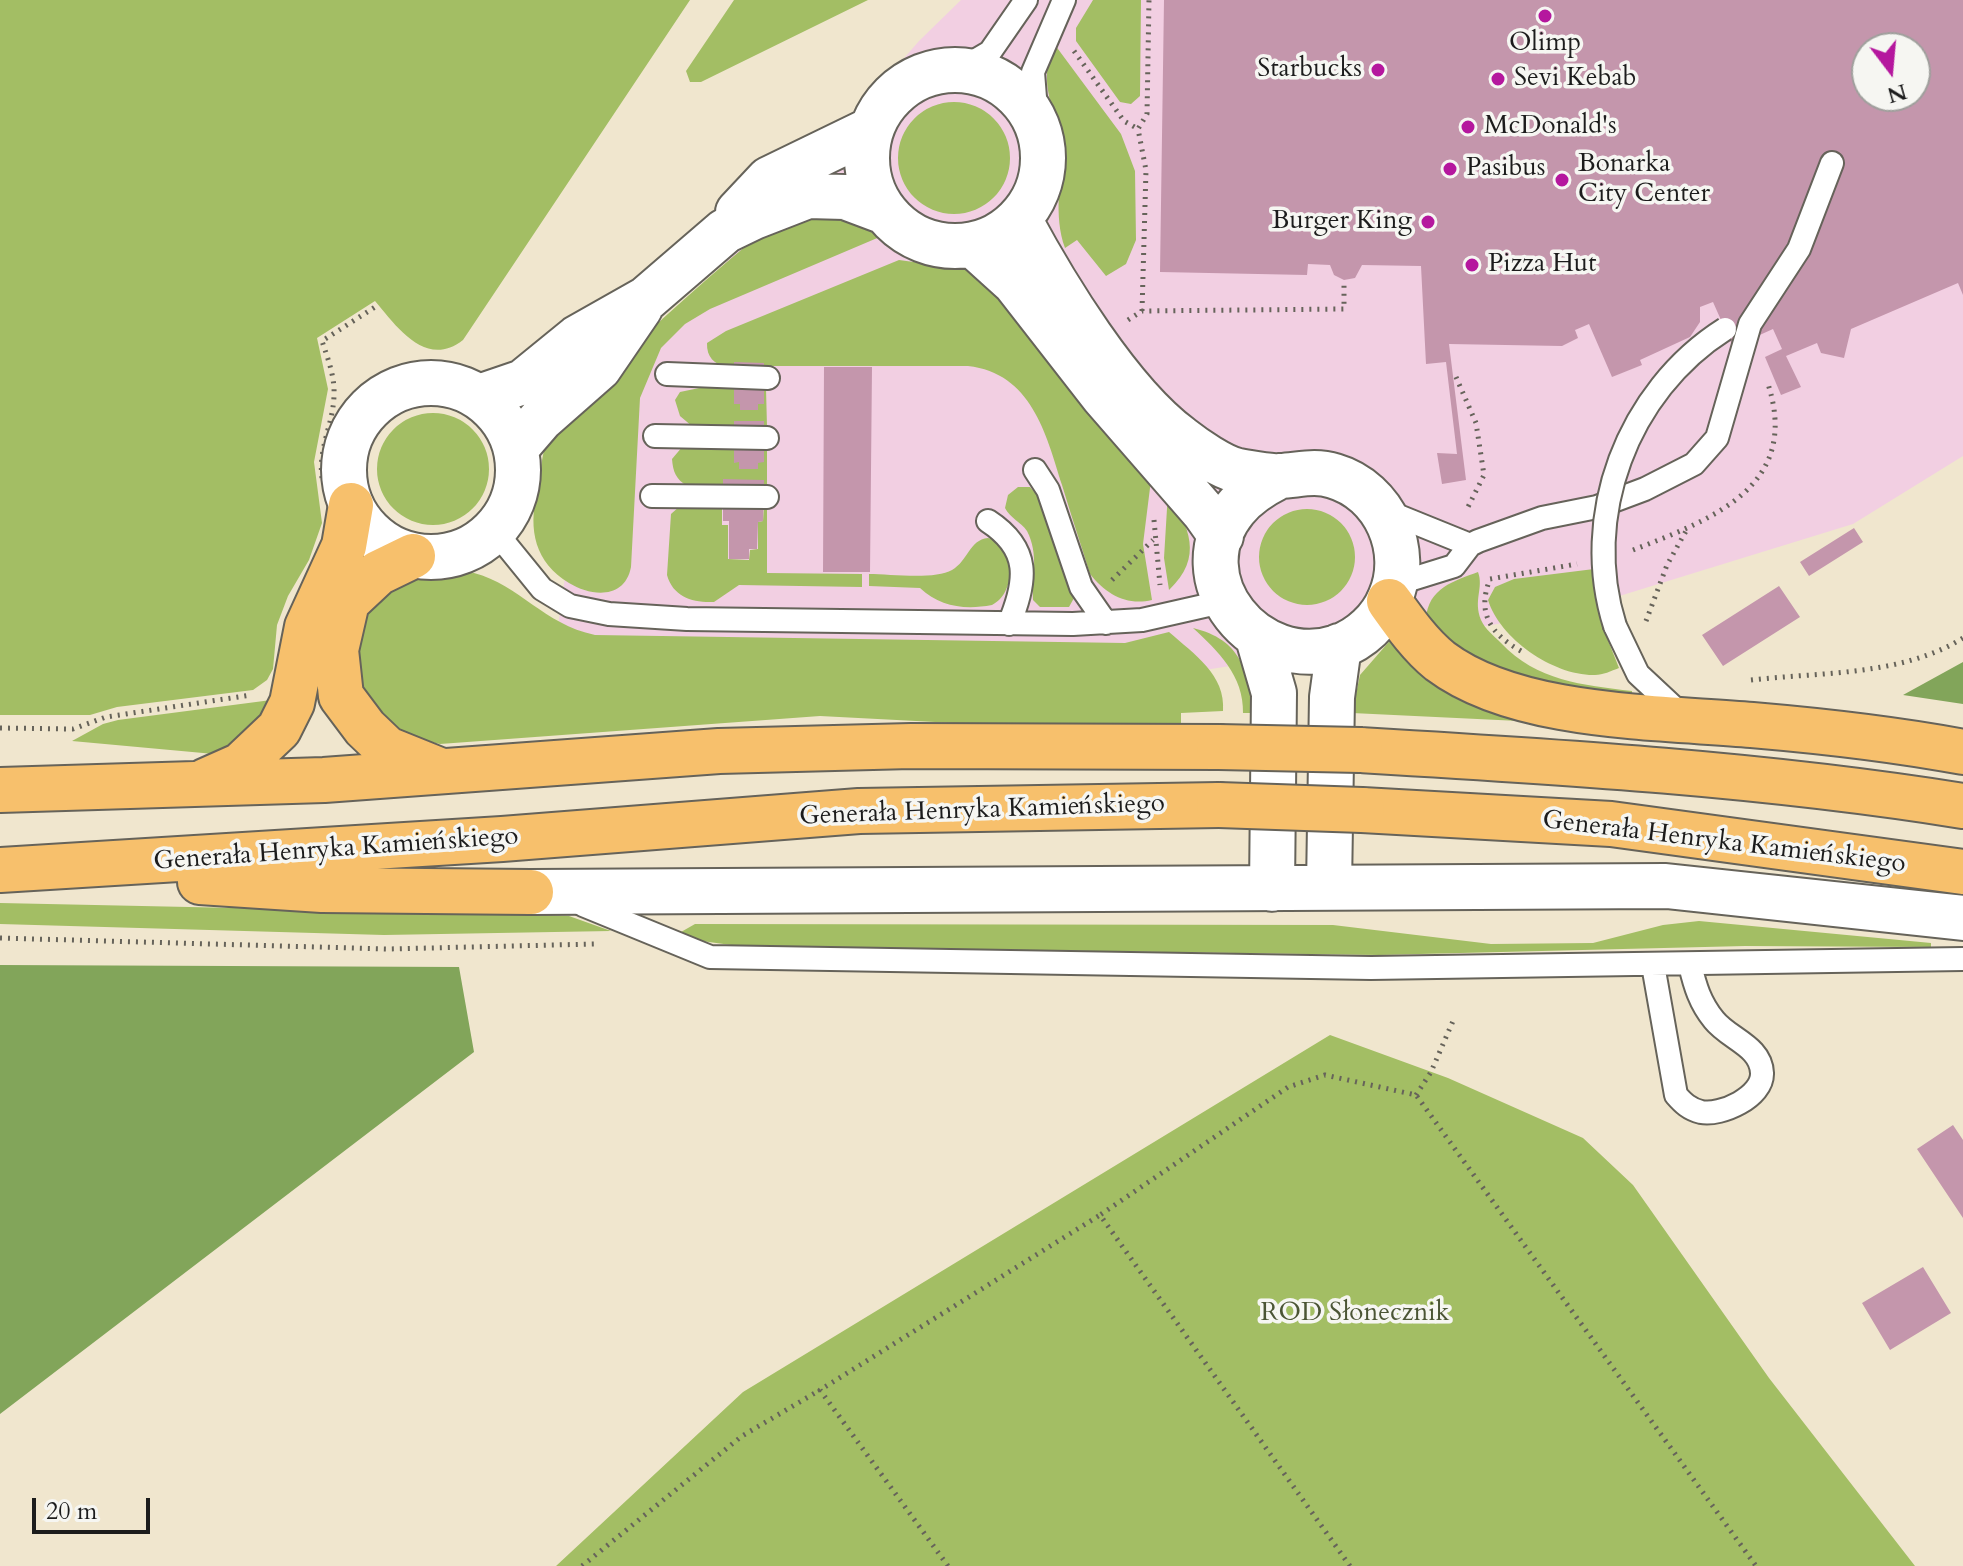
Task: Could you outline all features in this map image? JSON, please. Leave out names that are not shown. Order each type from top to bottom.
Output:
[{"type":"main road","points":[[195,785],[241,765],[279,729],[292,703],[307,627],[344,546],[338,497]]},
{"type":"main road","points":[[413,556],[378,573],[347,602],[336,650],[341,696],[365,728],[387,749],[445,773]]},
{"type":"main road","points":[[1392,592],[1411,632],[1441,661],[1483,684],[1546,703],[1593,712],[1784,727],[1963,752]]},
{"type":"main road","points":[[0,790],[195,785],[445,773],[719,751],[911,746],[1219,747],[1360,750],[1550,762],[1875,791],[1963,806]]},
{"type":"main road","name":"Generała Henryka Kamieńskiego","points":[[15,870],[859,811],[1219,805],[1611,824],[1963,872]]},
{"type":"main road","points":[[15,870],[322,890],[531,892]]},
{"type":"street","points":[[961,69],[985,74],[1006,85],[1024,102],[1037,123],[1043,147],[1042,174],[1034,198],[1019,219],[998,236],[973,245],[931,243],[912,236],[885,212],[871,187],[866,159],[870,130],[884,105],[905,85],[932,72],[961,69]]},
{"type":"street","points":[[479,397],[523,382],[577,338],[646,299],[725,231],[743,205],[769,179],[870,130]]},
{"type":"street","points":[[725,231],[808,196],[845,197],[885,212]]},
{"type":"street","points":[[1019,219],[1047,273],[1095,342],[1139,396],[1180,438],[1234,470],[1278,477]]},
{"type":"street","points":[[973,245],[1015,283],[1052,335],[1204,512],[1221,536]]},
{"type":"street","points":[[516,448],[541,419],[599,368],[646,299]]},
{"type":"street","points":[[428,383],[450,385],[479,397],[501,419],[516,448],[518,477],[511,505],[494,530],[471,548],[443,556],[413,556],[387,545],[366,528],[338,497],[344,482],[345,457],[352,433],[366,412],[395,392],[428,383]]},
{"type":"street","points":[[1306,472],[1335,476],[1360,489],[1381,509],[1393,532],[1398,558],[1392,592],[1377,621],[1360,636],[1339,646],[1312,652],[1298,651],[1258,638],[1240,622],[1226,601],[1218,569],[1221,536],[1233,510],[1253,490],[1278,477],[1306,472]]},
{"type":"street","points":[[1258,638],[1274,693],[1272,889]]},
{"type":"street","points":[[1329,887],[1332,697],[1339,646]]},
{"type":"street","points":[[531,892],[1666,886],[1963,918]]},
{"type":"lane","points":[[961,69],[990,52],[1026,0]]},
{"type":"lane","points":[[1037,123],[1033,72],[1064,0]]},
{"type":"lane","points":[[1392,592],[1454,566],[1470,545],[1542,518],[1597,507],[1645,489],[1694,464],[1717,438],[1750,324],[1799,249],[1832,163]]},
{"type":"lane","points":[[1686,719],[1638,674],[1615,626],[1605,595],[1604,515],[1616,466],[1646,406],[1709,339],[1725,329]]},
{"type":"lane","points":[[667,374],[768,378]]},
{"type":"lane","points":[[655,436],[767,438]]},
{"type":"lane","points":[[1035,470],[1048,490],[1081,587],[1106,623]]},
{"type":"lane","points":[[652,496],[767,497]]},
{"type":"lane","points":[[1381,509],[1470,545]]},
{"type":"lane","points":[[988,521],[1007,533],[1020,554],[1019,599],[1009,624]]},
{"type":"lane","points":[[494,530],[542,589],[570,606],[609,614],[1009,624],[1106,623],[1142,620],[1226,601]]},
{"type":"lane","points":[[531,892],[594,908],[710,957],[1371,968],[1963,959]]},
{"type":"lane","points":[[1653,965],[1676,1095],[1686,1106],[1704,1113],[1728,1107],[1754,1094],[1763,1075],[1758,1056],[1709,1014],[1697,995],[1690,965]]},
{"type":"path","points":[[1142,311],[1146,170],[1138,129],[1147,114],[1149,0]]},
{"type":"path","points":[[1073,49],[1124,121],[1138,129]]},
{"type":"path","points":[[1130,319],[1142,311],[1344,309],[1344,280]]},
{"type":"path","points":[[338,497],[320,454],[334,399],[333,375],[322,341],[375,307]]},
{"type":"path","points":[[1456,377],[1476,423],[1484,475],[1466,511]]},
{"type":"path","points":[[1155,514],[1154,539],[1162,594]]},
{"type":"path","points":[[1643,629],[1667,565],[1686,531]]},
{"type":"path","points":[[1090,600],[1154,539]]},
{"type":"path","points":[[1749,680],[1905,663],[1940,652],[1963,638]]},
{"type":"path","points":[[0,728],[73,729],[106,717],[260,694]]},
{"type":"path","points":[[0,938],[388,949],[604,944]]},
{"type":"path","points":[[1416,1095],[1431,1072],[1453,1021]]},
{"type":"path","points":[[582,1566],[742,1436],[1100,1215],[1288,1087],[1325,1075],[1416,1095],[1756,1566]]},
{"type":"path","points":[[1100,1215],[1350,1566]]},
{"type":"path","points":[[820,1390],[948,1566]]},
{"type":"shaded area","name":"Bonarka City Center","points":[[961,0],[1963,0],[1963,456],[1853,524],[1561,614],[1122,683],[548,697],[587,422],[919,41]]},
{"type":"green space","points":[[0,0],[690,0],[463,340],[449,348],[437,350],[425,347],[403,332],[375,301],[317,338],[328,389],[314,462],[322,523],[309,560],[288,596],[277,625],[273,669],[267,680],[253,690],[117,707],[90,715],[0,715]]},
{"type":"green space","points":[[734,0],[868,0],[701,82],[690,82],[686,71]]},
{"type":"green space","points":[[1093,0],[1141,0],[1140,96],[1131,104],[1120,102],[1076,41],[1076,28]]},
{"type":"green space","points":[[1055,45],[1121,134],[1135,171],[1136,240],[1126,264],[1106,276],[1077,240],[1065,248],[1061,235],[1060,149],[1047,85],[1049,59]]},
{"type":"green space","points":[[954,102],[975,106],[994,118],[1006,137],[1010,158],[1006,179],[994,198],[975,210],[954,214],[933,210],[914,198],[902,179],[898,158],[902,137],[914,118],[933,106]]},
{"type":"green space","points":[[793,212],[867,222],[882,236],[710,309],[685,324],[661,348],[640,398],[628,577],[615,590],[597,593],[569,583],[548,566],[534,532],[534,507],[545,446],[552,430],[663,318],[778,219]]},
{"type":"green space","points":[[899,260],[965,269],[1002,290],[1152,472],[1143,544],[1152,600],[1134,601],[1117,597],[1090,574],[1042,426],[1021,393],[1007,380],[968,366],[734,368],[718,364],[708,352],[707,343],[726,331]]},
{"type":"green space","points":[[704,387],[766,388],[767,427],[693,427],[680,416],[675,400],[680,392]]},
{"type":"green space","points":[[433,413],[455,417],[473,429],[485,447],[489,469],[485,491],[473,509],[455,521],[433,525],[411,521],[393,509],[381,491],[377,469],[381,447],[393,429],[411,417]]},
{"type":"green space","points":[[683,446],[767,448],[767,485],[687,486],[676,475],[672,459]]},
{"type":"green space","points":[[1018,487],[1030,487],[1037,495],[1074,598],[1069,607],[1040,607],[1033,600],[1034,557],[1031,540],[1025,528],[1005,508],[1008,495]]},
{"type":"green space","points":[[1168,492],[1182,517],[1190,542],[1187,566],[1169,590],[1164,558]]},
{"type":"green space","points":[[722,504],[722,525],[728,525],[728,559],[749,560],[750,550],[758,549],[758,522],[763,521],[764,505],[767,509],[767,573],[862,574],[862,587],[739,585],[714,602],[685,597],[674,589],[667,575],[671,514],[680,506]]},
{"type":"green space","points":[[1307,509],[1325,512],[1341,523],[1352,539],[1355,557],[1352,575],[1341,591],[1325,602],[1307,605],[1289,602],[1273,591],[1262,575],[1259,557],[1262,539],[1273,523],[1289,512]]},
{"type":"green space","points":[[988,538],[1004,549],[1010,569],[1006,590],[992,605],[953,606],[920,588],[869,586],[869,574],[924,576],[952,570],[972,547]]},
{"type":"green space","points":[[1594,569],[1600,620],[1619,668],[1604,674],[1579,674],[1546,662],[1516,641],[1494,614],[1488,600],[1495,587],[1514,579]]},
{"type":"green space","points":[[1478,572],[1481,620],[1515,656],[1561,679],[1632,691],[1632,695],[1548,690],[1438,642],[1426,619],[1432,600],[1444,587]]},
{"type":"green space","points":[[474,573],[505,586],[561,622],[595,635],[1125,643],[1169,632],[1214,676],[1223,698],[1223,711],[1181,713],[1181,726],[1031,727],[820,716],[440,744],[397,734],[355,688],[359,613],[410,577]]},
{"type":"green space","points":[[1193,628],[1222,640],[1232,649],[1245,670],[1257,713],[1243,713],[1239,687],[1228,665]]},
{"type":"green space","points":[[1394,636],[1561,723],[1352,713],[1360,675]]},
{"type":"green space","points":[[1963,662],[1963,704],[1903,695]]},
{"type":"green space","points":[[279,699],[251,738],[214,754],[72,741],[103,724],[118,720]]},
{"type":"green space","points":[[0,903],[569,916],[611,931],[384,935],[0,924]]},
{"type":"green space","points":[[1699,921],[1931,943],[1931,947],[1745,946],[1379,955],[738,946],[702,941],[681,932],[695,924],[1333,925],[1491,944],[1593,943],[1663,925]]},
{"type":"green space","points":[[0,965],[459,967],[474,1052],[0,1414]]},
{"type":"green space","name":"ROD Słonecznik","points":[[1330,1035],[1448,1078],[1583,1138],[1633,1185],[1769,1378],[1915,1566],[556,1566],[743,1392]]},
{"type":"building","name":"Bonarka City Center","points":[[1164,0],[1963,0],[1963,295],[1958,283],[1851,329],[1844,358],[1821,353],[1817,343],[1786,356],[1801,387],[1781,395],[1765,357],[1782,349],[1773,329],[1733,347],[1713,302],[1700,307],[1700,322],[1690,337],[1640,360],[1642,365],[1612,377],[1589,324],[1575,330],[1578,338],[1562,346],[1449,344],[1466,480],[1442,484],[1437,453],[1457,454],[1446,362],[1426,364],[1421,266],[1362,265],[1355,278],[1344,280],[1334,275],[1330,265],[1308,264],[1307,275],[1160,272]]},
{"type":"building","points":[[734,362],[764,363],[764,404],[758,404],[758,410],[740,410],[740,404],[734,404]]},
{"type":"building","points":[[824,367],[872,367],[870,572],[823,572]]},
{"type":"building","points":[[734,421],[764,421],[764,462],[758,463],[758,469],[739,469],[739,462],[734,463]]},
{"type":"building","points":[[723,479],[764,480],[763,521],[758,522],[757,549],[749,549],[749,559],[729,559],[729,521],[723,521]]},
{"type":"building","points":[[1854,528],[1863,542],[1809,576],[1800,562]]},
{"type":"building","points":[[1779,586],[1800,617],[1723,666],[1702,635]]},
{"type":"building","points":[[1953,1125],[1963,1140],[1963,1218],[1917,1149]]},
{"type":"building","points":[[1923,1267],[1951,1313],[1890,1350],[1862,1303]]},
{"type":"place","name":"Olimp","points":[[1545,16]]},
{"type":"place","name":"Starbucks","points":[[1378,70]]},
{"type":"place","name":"Sevi Kebab","points":[[1498,79]]},
{"type":"place","name":"McDonald's","points":[[1468,127]]},
{"type":"place","name":"Pasibus","points":[[1450,169]]},
{"type":"place","name":"Bonarka City Center","points":[[1562,180]]},
{"type":"place","name":"Burger King","points":[[1428,222]]},
{"type":"place","name":"Pizza Hut","points":[[1472,265]]}]
